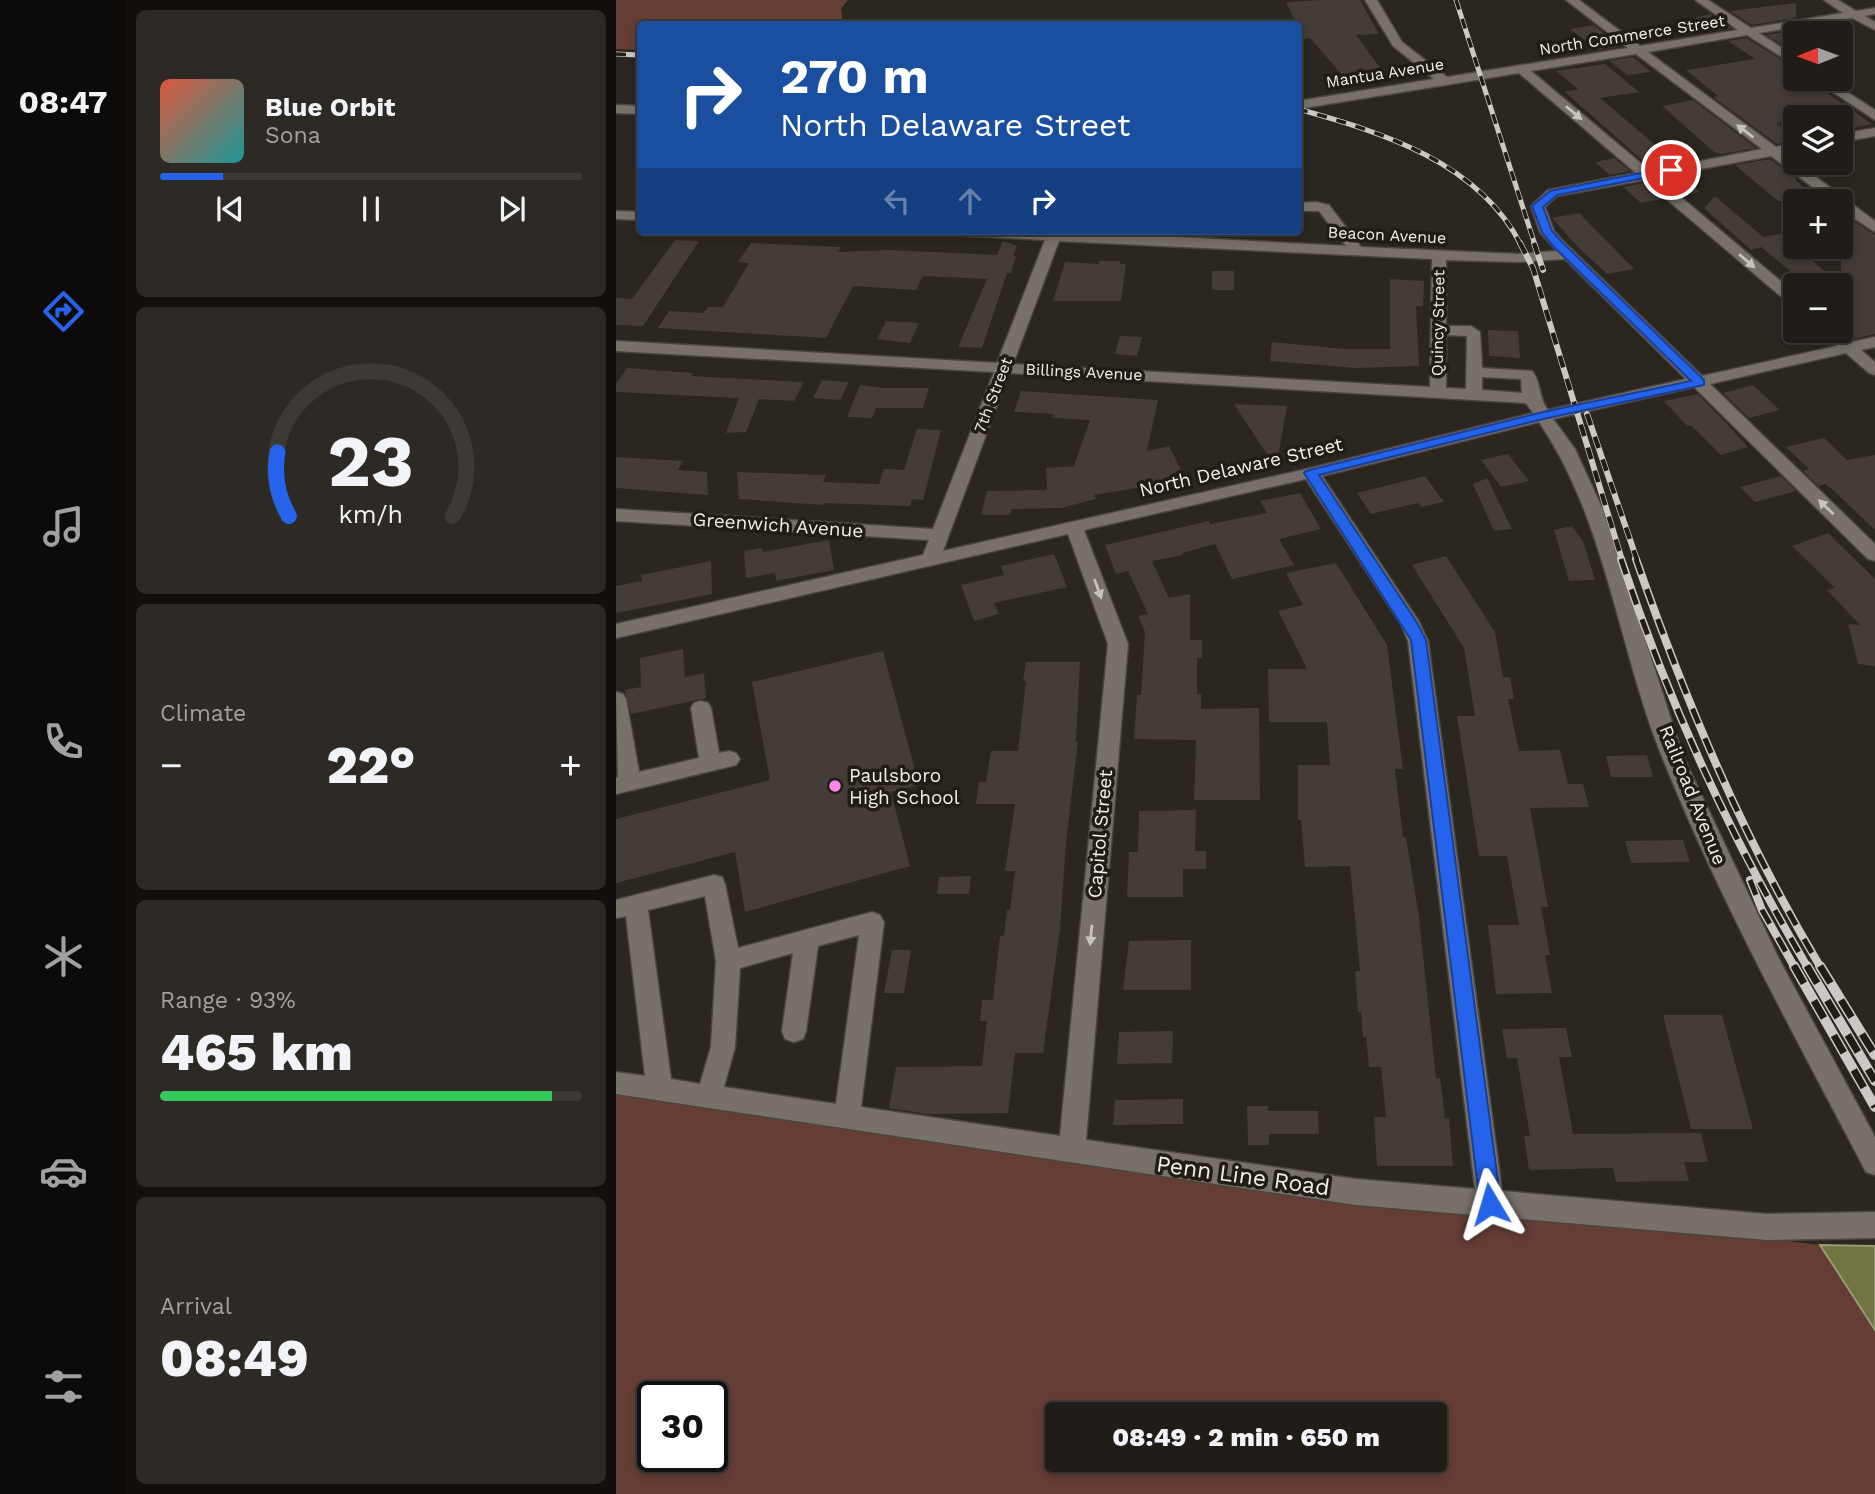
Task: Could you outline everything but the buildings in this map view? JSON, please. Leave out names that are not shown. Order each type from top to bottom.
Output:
[{"type":"street","points":[[1371,0],[1397,44],[1444,81]]},
{"type":"street","points":[[1572,0],[1823,189]]},
{"type":"street","points":[[1701,0],[1783,54]]},
{"type":"street","points":[[1830,0],[1875,27]]},
{"type":"street","name":"North Commerce Street","points":[[1478,76],[1875,11]]},
{"type":"street","points":[[1522,69],[1783,292]]},
{"type":"street","name":"Mantua Avenue","points":[[1302,104],[1478,76]]},
{"type":"street","points":[[1837,91],[1875,116]]},
{"type":"street","points":[[616,124],[629,109]]},
{"type":"street","points":[[1853,136],[1875,132]]},
{"type":"street","points":[[1783,149],[1553,193],[1538,206],[1547,232],[1875,555]]},
{"type":"street","points":[[1302,207],[1324,208],[1357,251]]},
{"type":"street","points":[[1853,212],[1875,228]]},
{"type":"street","points":[[616,215],[637,216]]},
{"type":"street","name":"7th Street","points":[[931,559],[1053,235]]},
{"type":"street","name":"Beacon Avenue","points":[[1124,235],[1194,237],[1439,255],[1518,258],[1569,254]]},
{"type":"street","name":"Quincy Street","points":[[1438,391],[1439,255]]},
{"type":"street","points":[[1438,330],[1471,331],[1475,335],[1474,393]]},
{"type":"street","name":"North Delaware Street","points":[[616,631],[1311,473],[1537,407],[1699,382],[1875,342]]},
{"type":"street","points":[[1843,343],[1875,370]]},
{"type":"street","name":"Billings Avenue","points":[[616,346],[1474,393],[1537,407]]},
{"type":"street","name":"Railroad Avenue","points":[[1474,372],[1526,374],[1537,407],[1566,449],[1594,510],[1672,756],[1741,907],[1875,1163]]},
{"type":"street","points":[[1311,473],[1411,625],[1418,640],[1490,1204]]},
{"type":"street","name":"Greenwich Avenue","points":[[616,515],[940,535]]},
{"type":"street","name":"Capitol Street","points":[[1072,1150],[1118,644],[1073,526]]},
{"type":"street","points":[[618,710],[623,784],[720,761],[701,708]]},
{"type":"street","points":[[659,1090],[626,906],[714,884],[728,961],[723,1046],[709,1097]]},
{"type":"street","points":[[728,961],[872,922],[847,1117]]},
{"type":"street","points":[[794,1031],[807,940]]},
{"type":"street","name":"Penn Line Road","points":[[616,1083],[1356,1192],[1767,1227],[1875,1225]]},
{"type":"shaded area","points":[[616,0],[848,0],[841,9],[843,21],[637,21],[637,50],[616,49]]},
{"type":"shaded area","points":[[616,1093],[1820,1245],[1875,1330],[1875,1494],[616,1494]]},
{"type":"shaded area","points":[[1820,1245],[1875,1246],[1875,1330]]},
{"type":"railway","points":[[1456,0],[1535,245]]},
{"type":"railway","points":[[616,54],[637,55]]},
{"type":"railway","points":[[1302,110],[1362,128],[1425,154],[1480,192],[1503,216],[1521,245]]},
{"type":"railway","points":[[1520,243],[1533,268],[1622,560]]},
{"type":"railway","points":[[1534,243],[1543,270]]},
{"type":"railway","points":[[1587,414],[1637,560]]},
{"type":"railway","points":[[1621,559],[1659,665],[1703,768],[1753,869],[1808,968]]},
{"type":"railway","points":[[1636,559],[1675,665],[1741,819],[1821,968]]},
{"type":"railway","points":[[1750,880],[1762,910],[1795,968]]},
{"type":"railway","points":[[1794,966],[1875,1107]]},
{"type":"railway","points":[[1807,966],[1875,1081]]},
{"type":"railway","points":[[1820,966],[1875,1055]]},
{"type":"place","name":"Paulsboro High School","points":[[835,786]]},
{"type":"route","points":[[1490,1204],[1422,656],[1411,625],[1311,473],[1543,416],[1699,382],[1557,243],[1547,232],[1538,206],[1553,193],[1671,170]]}]
